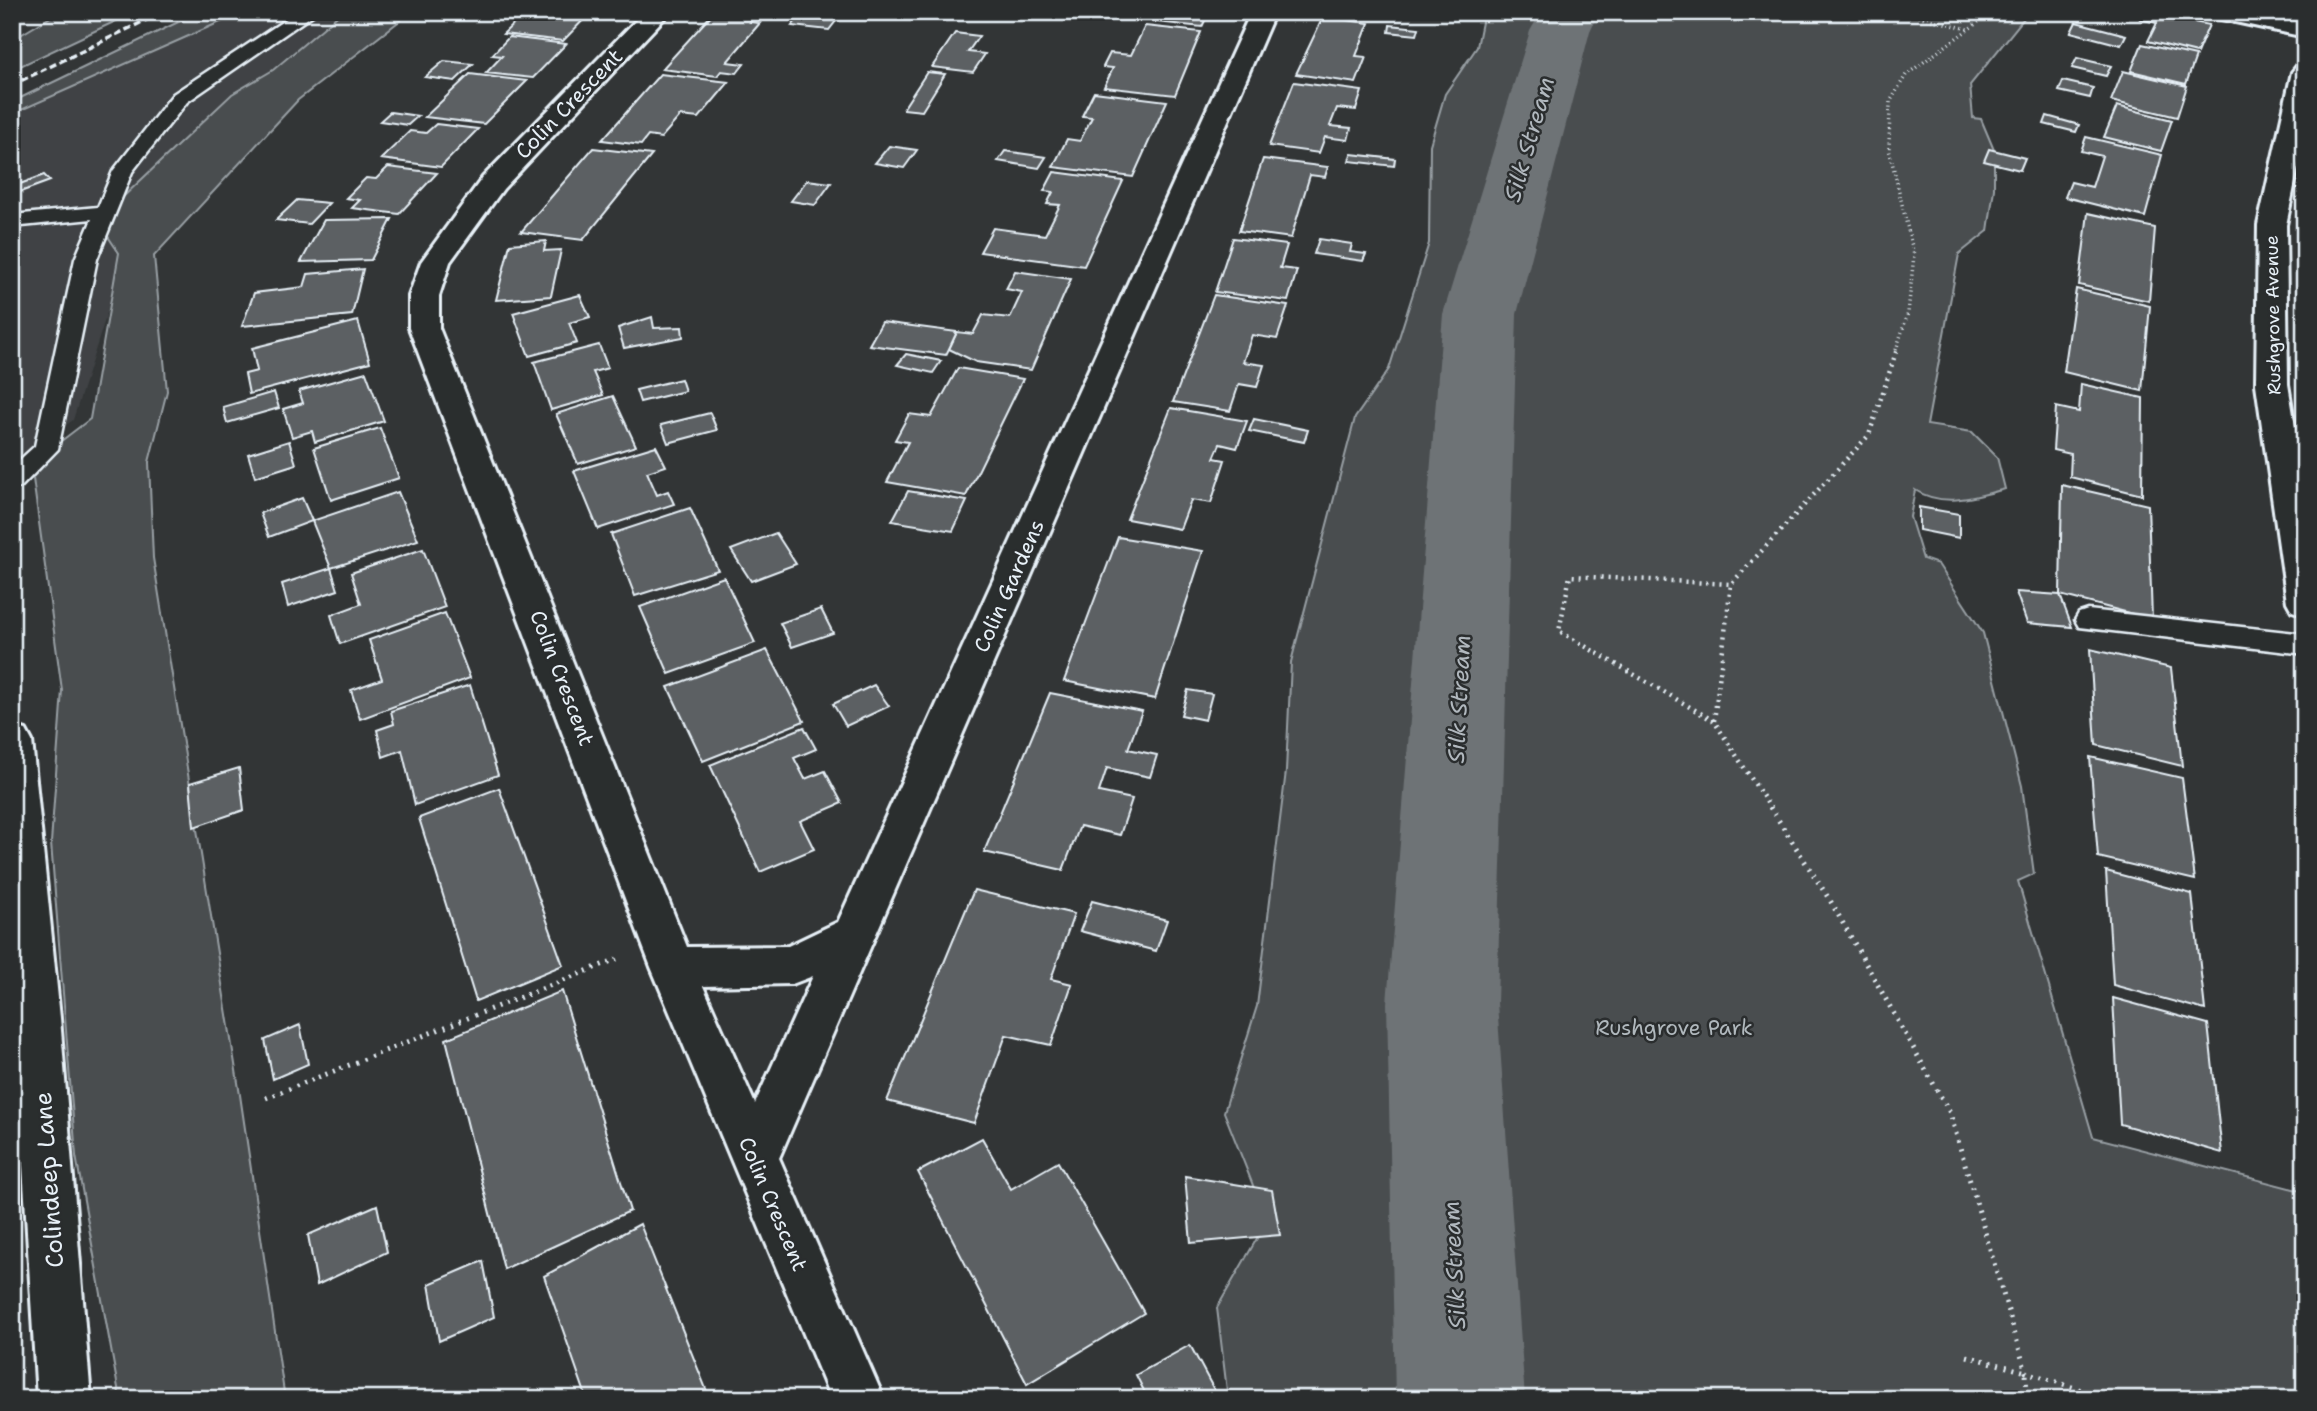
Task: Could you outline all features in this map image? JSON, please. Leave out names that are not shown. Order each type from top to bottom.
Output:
[{"type":"street","name":"Colin Crescent","points":[[658,12],[493,183],[436,261],[424,296],[424,328],[669,954],[754,1160],[858,1399]]},
{"type":"street","name":"Colin Gardens","points":[[754,1160],[1263,12]]},
{"type":"street","points":[[2220,12],[2305,30]]},
{"type":"street","name":"Rushgrove Avenue","points":[[2305,72],[2272,225],[2272,384],[2305,602]]},
{"type":"street","name":"Colindeep Lane","points":[[12,741],[28,1106],[64,1399]]},
{"type":"street","points":[[669,954],[792,965],[854,935]]},
{"type":"lane","points":[[12,481],[46,449],[86,259],[123,171],[180,99],[309,12]]},
{"type":"lane","points":[[12,221],[105,212]]},
{"type":"lane","points":[[2088,620],[2305,644]]},
{"type":"path","points":[[1901,12],[1968,29]]},
{"type":"path","points":[[1714,721],[1731,584],[1869,435],[1908,313],[1914,255],[1889,149],[1890,102],[1906,75],[1992,12]]},
{"type":"path","points":[[1731,584],[1570,576],[1559,631],[1714,721],[1831,902],[1950,1113],[2026,1372],[2028,1399]]},
{"type":"path","points":[[267,1098],[669,954]]},
{"type":"path","points":[[1967,1356],[2109,1399]]},
{"type":"shaded area","points":[[204,12],[353,12],[137,219],[73,420],[22,457],[12,369],[12,110]]},
{"type":"green space","points":[[59,12],[135,12],[12,70],[12,40]]},
{"type":"green space","points":[[199,12],[243,12],[12,114],[12,102]]},
{"type":"green space","points":[[342,12],[411,12],[298,100],[154,256],[167,391],[149,462],[153,558],[240,1095],[285,1399],[120,1399],[76,1156],[51,843],[62,690],[31,464],[90,419],[119,253],[103,229],[122,198],[232,94],[273,70]]},
{"type":"green space","name":"Rushgrove Park","points":[[1484,12],[2029,12],[1970,85],[1973,118],[1981,119],[1994,150],[1994,189],[1988,231],[1959,254],[1927,425],[1972,432],[1997,457],[2005,489],[1971,498],[1948,500],[1937,499],[1915,490],[1910,517],[1923,559],[1938,564],[1983,633],[2022,786],[2034,874],[2018,881],[2093,1137],[2305,1192],[2305,1399],[1228,1399],[1217,1308],[1267,1221],[1224,1112],[1257,1006],[1286,771],[1291,662],[1355,418],[1389,369],[1429,243],[1430,145],[1445,94],[1477,47]]},
{"type":"building","points":[[526,12],[591,12],[563,41],[503,34]]},
{"type":"building","points":[[714,12],[757,13],[750,22],[760,23],[727,62],[744,64],[737,73],[721,71],[717,76],[662,69]]},
{"type":"building","points":[[803,12],[843,12],[829,30],[792,26]]},
{"type":"building","points":[[1151,12],[1209,12],[1202,27],[1156,22],[1160,14]]},
{"type":"building","points":[[2144,12],[2209,25],[2197,53],[2148,41],[2157,23],[2140,19]]},
{"type":"building","points":[[1323,17],[1369,23],[1356,56],[1366,57],[1356,83],[1296,74]]},
{"type":"building","points":[[2076,22],[2126,35],[2121,45],[2071,32]]},
{"type":"building","points":[[1390,25],[1419,28],[1417,35],[1389,32]]},
{"type":"building","points":[[1145,26],[1201,32],[1175,95],[1104,87],[1113,68],[1103,67],[1110,53],[1131,55]]},
{"type":"building","points":[[955,33],[979,36],[968,52],[985,54],[973,72],[932,67]]},
{"type":"building","points":[[509,37],[566,44],[533,78],[486,73],[502,56],[492,55]]},
{"type":"building","points":[[2142,44],[2196,56],[2186,84],[2131,71]]},
{"type":"building","points":[[2077,58],[2111,66],[2106,76],[2072,68]]},
{"type":"building","points":[[444,61],[473,64],[455,81],[425,77]]},
{"type":"building","points":[[2123,71],[2187,86],[2177,117],[2111,101]]},
{"type":"building","points":[[927,72],[945,74],[922,111],[903,109]]},
{"type":"building","points":[[470,74],[527,81],[484,124],[425,117]]},
{"type":"building","points":[[660,74],[729,82],[699,118],[680,116],[661,138],[648,136],[641,145],[602,140]]},
{"type":"building","points":[[2063,81],[2093,88],[2090,98],[2059,91]]},
{"type":"building","points":[[1294,82],[1362,91],[1356,110],[1337,108],[1330,126],[1351,128],[1348,140],[1325,137],[1319,153],[1269,146]]},
{"type":"building","points":[[1094,92],[1167,101],[1133,177],[1053,167],[1067,139],[1080,141],[1092,117],[1082,116]]},
{"type":"building","points":[[2117,106],[2172,120],[2161,151],[2104,137]]},
{"type":"building","points":[[390,112],[418,116],[408,125],[380,121]]},
{"type":"building","points":[[2047,116],[2079,125],[2076,132],[2044,124]]},
{"type":"building","points":[[436,124],[478,129],[441,167],[381,159],[410,131],[426,133]]},
{"type":"building","points":[[2086,137],[2162,155],[2145,217],[2065,197],[2071,182],[2092,187],[2102,156],[2081,151]]},
{"type":"building","points":[[889,146],[917,150],[904,168],[875,163]]},
{"type":"building","points":[[593,148],[652,155],[583,240],[521,232]]},
{"type":"building","points":[[1989,149],[2025,158],[2020,170],[1984,161]]},
{"type":"building","points":[[1005,151],[1046,157],[1039,168],[998,161]]},
{"type":"building","points":[[1351,154],[1395,159],[1394,166],[1349,161]]},
{"type":"building","points":[[1263,159],[1328,167],[1325,177],[1310,175],[1291,238],[1239,231]]},
{"type":"building","points":[[388,167],[437,173],[399,214],[352,208],[360,200],[346,198],[366,178],[376,179]]},
{"type":"building","points":[[1054,172],[1123,181],[1084,266],[980,252],[993,228],[1045,235],[1060,205],[1047,204],[1053,192],[1044,191]]},
{"type":"building","points":[[44,175],[50,181],[12,195],[12,187]]},
{"type":"building","points":[[807,180],[831,183],[815,205],[791,201]]},
{"type":"building","points":[[297,200],[329,203],[309,224],[276,220]]},
{"type":"building","points":[[2088,213],[2155,228],[2149,301],[2079,285]]},
{"type":"building","points":[[392,219],[371,260],[301,262],[324,220]]},
{"type":"building","points":[[1233,238],[1287,245],[1280,268],[1297,270],[1288,301],[1215,292]]},
{"type":"building","points":[[1319,239],[1352,244],[1350,252],[1366,254],[1363,261],[1314,254]]},
{"type":"building","points":[[546,241],[544,251],[561,250],[551,296],[496,300],[510,244]]},
{"type":"building","points":[[363,269],[352,315],[242,326],[254,293],[304,287],[308,274]]},
{"type":"building","points":[[1015,271],[1071,279],[1031,370],[976,362],[949,349],[957,332],[973,334],[983,315],[1010,318],[1022,292],[1006,289]]},
{"type":"building","points":[[2076,289],[2150,306],[2142,391],[2064,372]]},
{"type":"building","points":[[580,295],[590,317],[569,323],[577,343],[529,356],[513,313]]},
{"type":"building","points":[[1214,295],[1288,306],[1277,339],[1252,335],[1243,362],[1264,365],[1257,387],[1239,384],[1230,411],[1173,402]]},
{"type":"building","points":[[652,317],[654,328],[682,327],[683,337],[624,348],[618,328]]},
{"type":"building","points":[[358,321],[370,362],[249,394],[245,374],[257,371],[252,348]]},
{"type":"building","points":[[882,322],[957,332],[946,355],[869,345]]},
{"type":"building","points":[[599,345],[608,368],[593,372],[603,395],[551,410],[534,362]]},
{"type":"building","points":[[906,354],[941,361],[933,373],[897,365]]},
{"type":"building","points":[[958,368],[1023,379],[966,496],[887,482],[908,442],[895,440],[909,414],[931,417]]},
{"type":"building","points":[[366,372],[384,421],[315,442],[312,431],[292,437],[283,409],[303,403],[299,391]]},
{"type":"building","points":[[681,379],[685,391],[640,402],[636,390]]},
{"type":"building","points":[[2081,384],[2143,398],[2142,495],[2070,477],[2071,454],[2053,450],[2056,407],[2079,412]]},
{"type":"building","points":[[274,392],[279,408],[227,423],[223,407]]},
{"type":"building","points":[[613,396],[636,446],[578,464],[556,414]]},
{"type":"building","points":[[1171,408],[1247,421],[1237,448],[1220,444],[1214,458],[1225,460],[1211,503],[1191,500],[1180,529],[1127,519]]},
{"type":"building","points":[[710,413],[717,430],[668,443],[661,425]]},
{"type":"building","points":[[1254,419],[1308,430],[1304,442],[1249,431]]},
{"type":"building","points":[[380,428],[399,478],[331,500],[314,448]]},
{"type":"building","points":[[289,441],[296,464],[255,477],[248,454]]},
{"type":"building","points":[[656,446],[666,466],[647,472],[657,495],[668,491],[674,504],[598,529],[574,471]]},
{"type":"building","points":[[2062,485],[2148,505],[2152,619],[2060,595]]},
{"type":"building","points":[[908,491],[967,501],[953,531],[892,521]]},
{"type":"building","points":[[398,492],[418,540],[331,568],[312,521]]},
{"type":"building","points":[[302,498],[312,521],[269,537],[260,513]]},
{"type":"building","points":[[1919,507],[1959,514],[1959,538],[1919,530]]},
{"type":"building","points":[[690,508],[718,570],[635,596],[611,534]]},
{"type":"building","points":[[776,533],[796,564],[751,581],[731,550]]},
{"type":"building","points":[[1118,537],[1203,551],[1155,699],[1064,681]]},
{"type":"building","points":[[423,549],[445,607],[340,644],[331,615],[361,604],[351,573]]},
{"type":"building","points":[[331,568],[338,590],[288,607],[282,584]]},
{"type":"building","points":[[724,577],[755,643],[669,674],[640,607]]},
{"type":"building","points":[[2016,592],[2060,595],[2072,627],[2027,623]]},
{"type":"building","points":[[821,609],[833,633],[792,647],[780,623]]},
{"type":"building","points":[[445,613],[470,678],[360,719],[351,690],[382,679],[369,640]]},
{"type":"building","points":[[2090,649],[2171,668],[2182,766],[2096,745]]},
{"type":"building","points":[[767,650],[804,721],[703,761],[668,687]]},
{"type":"building","points":[[470,685],[498,775],[415,805],[402,750],[383,757],[377,730],[394,724],[391,711]]},
{"type":"building","points":[[874,685],[889,706],[846,726],[833,704]]},
{"type":"building","points":[[1188,690],[1212,694],[1205,720],[1181,715]]},
{"type":"building","points":[[1050,693],[1142,711],[1128,749],[1157,755],[1150,777],[1107,768],[1099,792],[1132,799],[1120,835],[1080,826],[1063,870],[984,852]]},
{"type":"building","points":[[804,727],[816,749],[794,758],[805,779],[825,771],[842,803],[800,821],[814,849],[760,872],[710,765]]},
{"type":"building","points":[[2090,757],[2182,778],[2195,880],[2098,857]]},
{"type":"building","points":[[239,768],[244,810],[194,827],[190,783]]},
{"type":"building","points":[[499,788],[563,965],[476,1001],[419,818]]},
{"type":"building","points":[[2106,871],[2192,894],[2205,1010],[2113,985]]},
{"type":"building","points":[[974,890],[1074,914],[1051,979],[1072,984],[1051,1045],[1006,1035],[974,1123],[887,1101]]},
{"type":"building","points":[[1092,901],[1167,920],[1156,951],[1080,931]]},
{"type":"building","points":[[562,991],[630,1211],[504,1269],[446,1039]]},
{"type":"building","points":[[2113,998],[2208,1024],[2222,1153],[2120,1124]]},
{"type":"building","points":[[300,1025],[308,1064],[273,1079],[265,1040]]},
{"type":"building","points":[[982,1138],[1011,1189],[1058,1162],[1144,1313],[1027,1384],[918,1172]]},
{"type":"building","points":[[1185,1176],[1272,1190],[1280,1235],[1191,1243]]},
{"type":"building","points":[[377,1205],[387,1252],[317,1285],[308,1235]]},
{"type":"building","points":[[640,1224],[710,1399],[587,1399],[544,1276]]},
{"type":"building","points":[[483,1261],[494,1317],[439,1341],[429,1284]]},
{"type":"building","points":[[1190,1345],[1219,1399],[1148,1399],[1136,1375]]},
{"type":"waterway","name":"Silk Stream","points":[[1460,1399],[1442,1003],[1480,314],[1560,31],[1570,12]]},
{"type":"railway","points":[[12,18],[23,12]]},
{"type":"railway","points":[[12,85],[163,12]]}]
